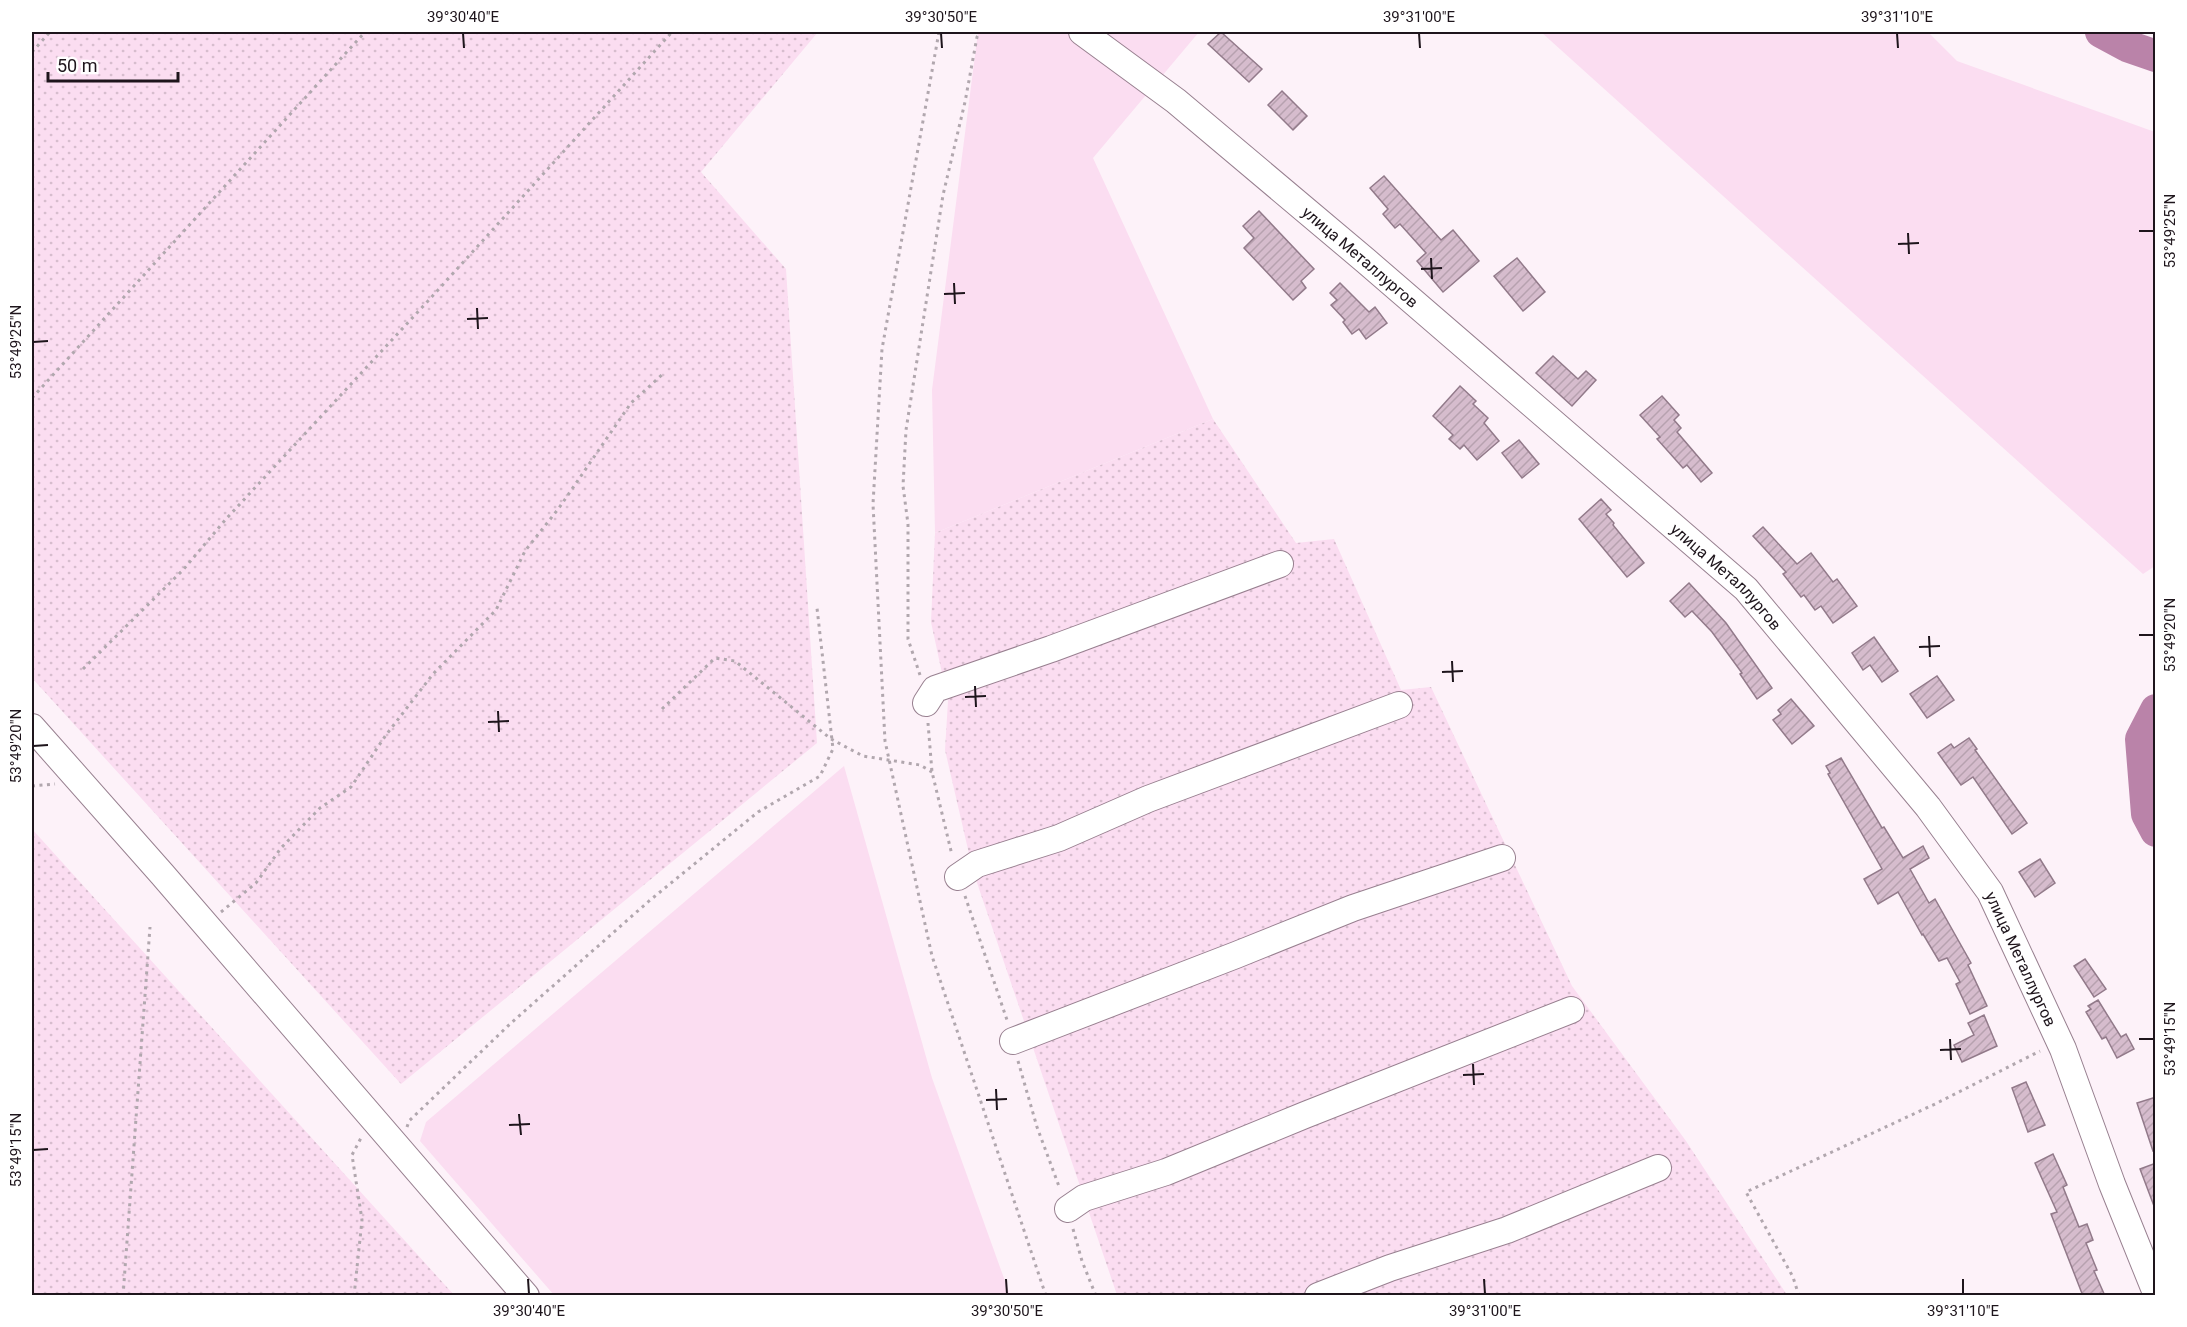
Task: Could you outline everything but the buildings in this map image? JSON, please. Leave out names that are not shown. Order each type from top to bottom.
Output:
[{"type":"street","name":"улица Металлургов","points":[[1082,32],[1176,101],[1366,261],[1746,589],[1928,807],[1990,892],[2059,1041],[2112,1184],[2156,1293]]},
{"type":"street","points":[[926,703],[935,689],[1051,649],[1280,564]]},
{"type":"street","points":[[958,877],[976,864],[1059,838],[1148,799],[1399,705]]},
{"type":"street","points":[[32,727],[206,924],[526,1296]]},
{"type":"street","points":[[1013,1041],[1353,908],[1502,858]]},
{"type":"street","points":[[1068,1209],[1084,1198],[1166,1172],[1336,1102],[1571,1010]]},
{"type":"street","points":[[1318,1296],[1390,1268],[1506,1230],[1658,1168]]},
{"type":"path","points":[[32,52],[50,32]]},
{"type":"path","points":[[32,398],[365,32]]},
{"type":"path","points":[[83,669],[183,570],[226,519],[672,32]]},
{"type":"path","points":[[939,32],[882,349],[873,504],[885,741],[932,956],[1046,1296]]},
{"type":"path","points":[[206,924],[256,883],[281,848],[320,808],[351,787],[386,735],[433,674],[496,610],[525,551],[559,508],[631,403],[664,373]]},
{"type":"path","points":[[402,1152],[409,1121],[511,1023],[648,901],[758,812],[820,776],[832,749],[817,608]]},
{"type":"path","points":[[662,709],[715,658],[735,661],[831,739],[863,756],[920,765],[932,772]]},
{"type":"path","points":[[123,1296],[150,927]]},
{"type":"path","points":[[1799,1296],[1793,1277],[1746,1192],[1914,1114],[2059,1041]]},
{"type":"path","points":[[354,1296],[362,1220],[352,1155],[372,1117]]},
{"type":"shaded area","points":[[32,32],[818,32],[701,172],[786,269],[817,743],[401,1084],[32,678]]},
{"type":"shaded area","points":[[978,32],[1199,32],[1093,158],[1213,419],[935,533],[932,390]]},
{"type":"shaded area","points":[[1541,32],[1928,32],[1957,61],[2155,132],[2155,566],[2143,574]]},
{"type":"shaded area","points":[[1213,419],[1296,543],[1334,539],[1401,690],[1431,687],[1572,986],[1686,1141],[1787,1295],[1117,1295],[973,871],[945,750],[948,701],[931,622],[935,533]]},
{"type":"shaded area","points":[[844,766],[932,1078],[1010,1295],[554,1295],[420,1141],[426,1122]]},
{"type":"shaded area","points":[[32,829],[454,1295],[32,1295]]},
{"type":"waterway","points":[[2101,32],[2127,46],[2156,56]]},
{"type":"waterway","points":[[2156,710],[2141,739],[2147,814],[2156,831]]}]
